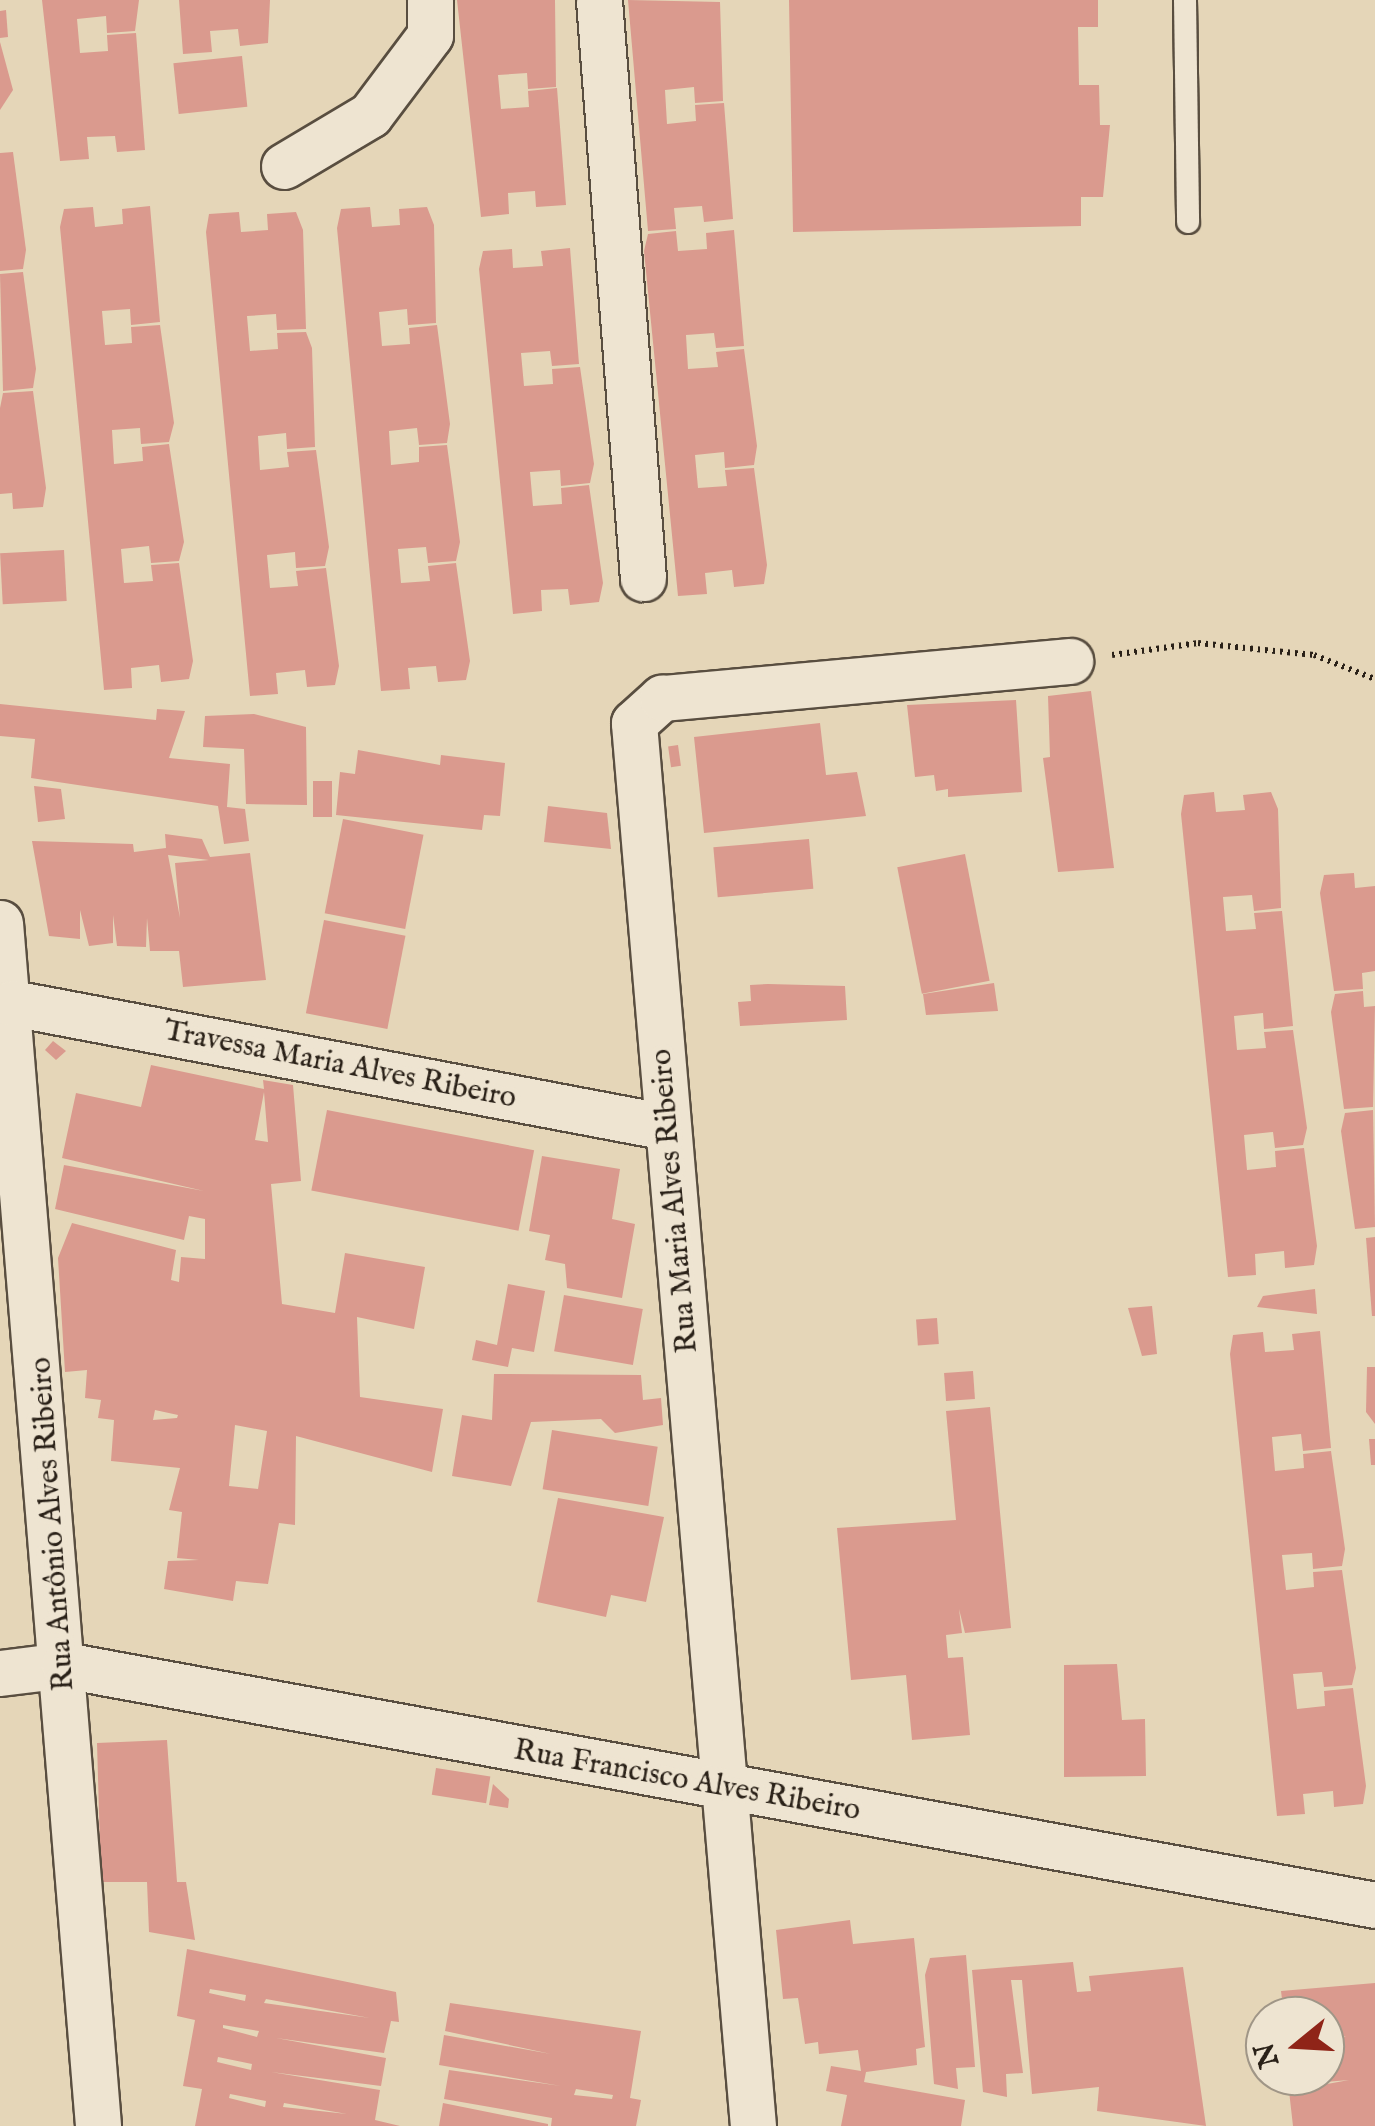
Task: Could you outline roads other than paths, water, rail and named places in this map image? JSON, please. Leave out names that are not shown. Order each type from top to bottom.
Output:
[{"type":"street","points":[[284,166],[370,115],[430,35],[430,0]]},
{"type":"street","points":[[599,0],[643,578]]},
{"type":"street","name":"Rua Maria Alves Ribeiro","points":[[753,2126],[731,1790],[631,749],[643,709],[662,698],[1070,661]]},
{"type":"street","name":"Rua Antônio Alves Ribeiro","points":[[0,922],[12,1004],[98,2126]]},
{"type":"street","name":"Travessa Maria Alves Ribeiro","points":[[12,1004],[668,1127]]},
{"type":"street","name":"Rua Francisco Alves Ribeiro","points":[[0,1673],[64,1665],[1375,1906]]},
{"type":"lane","points":[[1184,0],[1188,222]]}]
